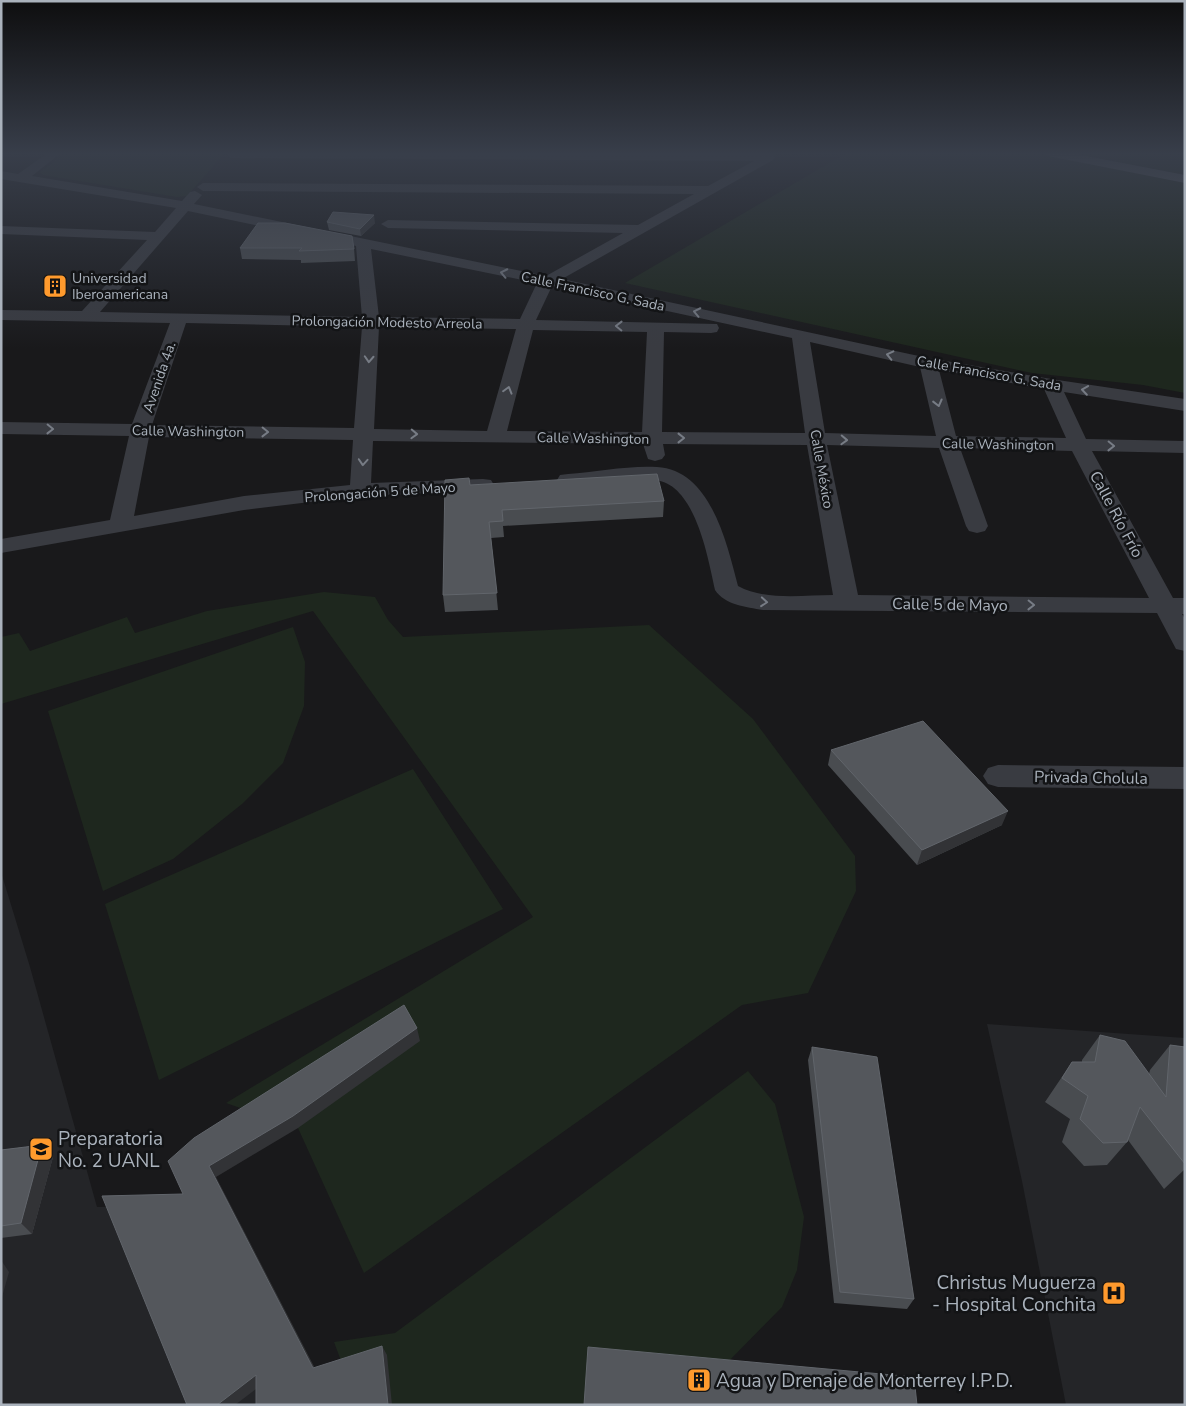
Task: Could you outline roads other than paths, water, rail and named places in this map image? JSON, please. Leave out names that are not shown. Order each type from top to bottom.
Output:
[{"type":"street","points":[[86,317],[174,218]]},
{"type":"street","points":[[227,218],[364,251]]},
{"type":"street","points":[[360,490],[371,322],[364,251],[394,218]]},
{"type":"street","points":[[495,437],[526,324],[546,282],[660,218]]},
{"type":"street","points":[[388,224],[639,229]]},
{"type":"street","points":[[1,230],[158,236]]},
{"type":"street","name":"Calle Francisco G. Sada","points":[[364,251],[382,253],[402,252],[800,334],[928,363],[1051,385],[1185,405]]},
{"type":"street","name":"Prolongación Modesto Arreola","points":[[1,316],[773,329]]},
{"type":"street","name":"Avenida 4a.","points":[[121,523],[140,430],[180,318]]},
{"type":"street","points":[[546,482],[657,473],[652,438],[656,327]]},
{"type":"street","name":"Calle México","points":[[800,334],[816,439],[846,602]]},
{"type":"street","points":[[928,363],[948,443],[977,526]]},
{"type":"street","name":"Calle Río Frío","points":[[1051,385],[1079,445],[1176,606],[1185,643]]},
{"type":"street","name":"Calle Washington","points":[[1,428],[365,433],[495,437],[816,439],[1185,447]]},
{"type":"street","name":"Calle 5 de Mayo","points":[[657,473],[681,484],[694,497],[714,536],[723,582],[732,594],[763,602],[1176,606]]},
{"type":"street","name":"Prolongación 5 de Mayo","points":[[1,546],[121,523],[244,503],[360,490],[508,484]]},
{"type":"street","name":"Privada Cholula","points":[[998,776],[1185,778]]},
{"type":"place","name":"Universidad Iberoamericana","points":[[55,286]]},
{"type":"place","name":"Preparatoria No. 2 UANL","points":[[41,1149]]},
{"type":"place","name":"Christus Muguerza - Hospital Conchita","points":[[1114,1293]]},
{"type":"place","name":"Agua y Drenaje de Monterrey I.P.D.","points":[[699,1380]]}]
